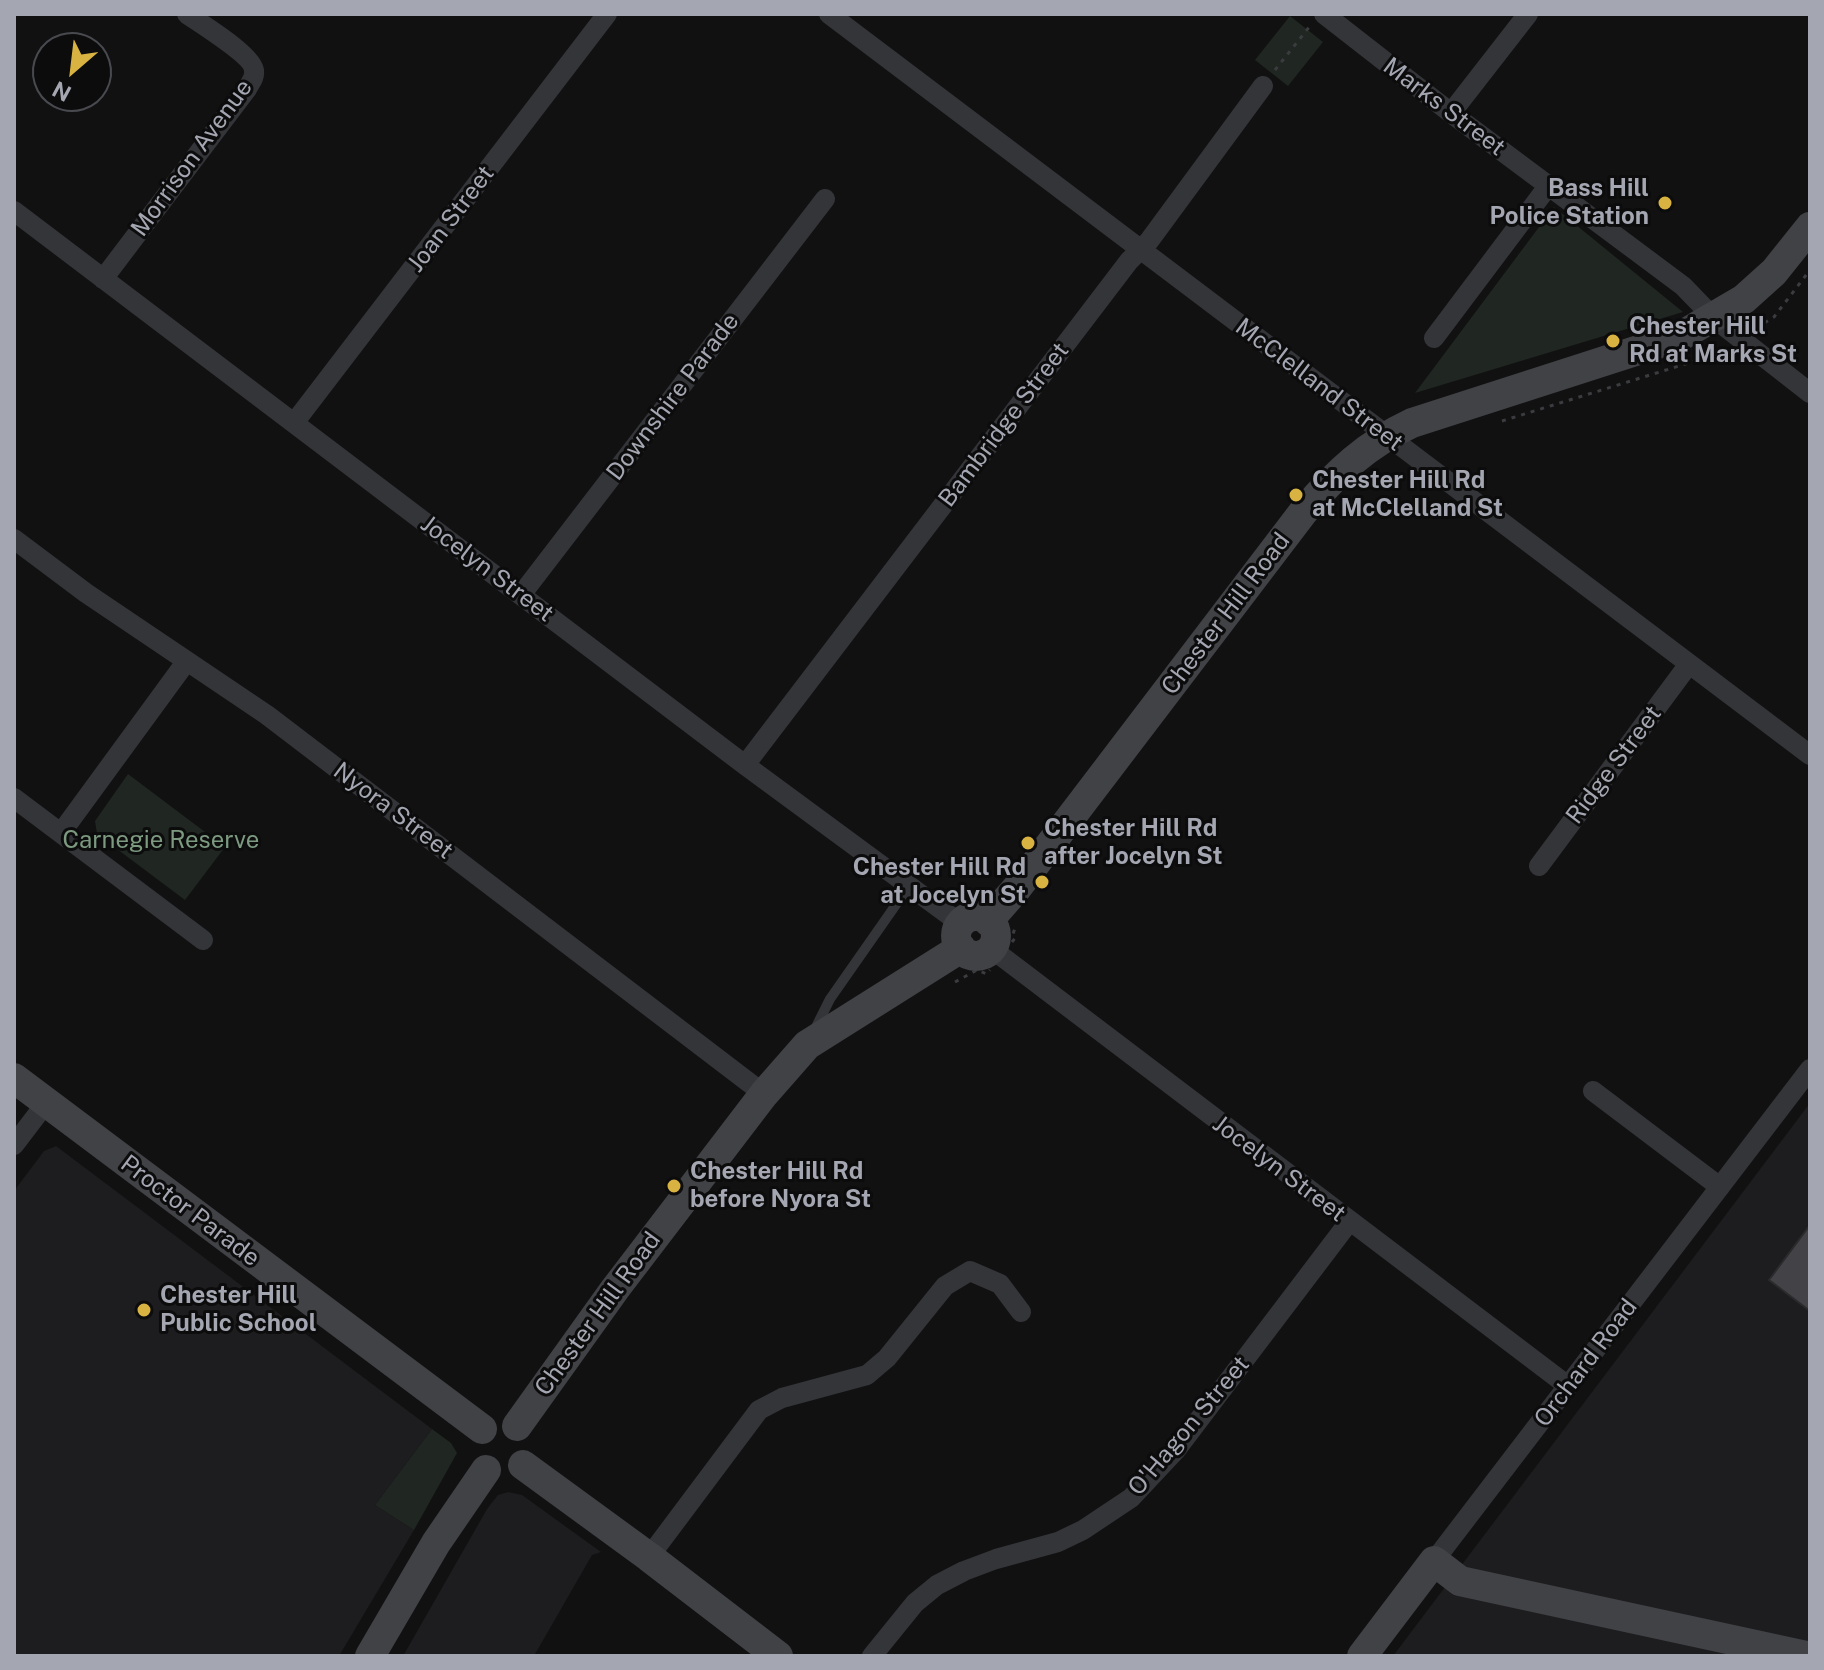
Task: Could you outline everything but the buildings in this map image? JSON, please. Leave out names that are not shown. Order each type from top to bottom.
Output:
[{"type":"street","name":"Morrison Avenue","points":[[103,279],[254,76],[255,70],[248,58],[187,14]]},
{"type":"street","name":"Joan Street","points":[[294,423],[607,14]]},
{"type":"street","name":"McClelland Street","points":[[829,14],[1810,755]]},
{"type":"street","points":[[1451,113],[1528,14]]},
{"type":"street","name":"Marks Street","points":[[1319,18],[1683,286],[1714,318],[1810,393]]},
{"type":"street","name":"Bambridge Street","points":[[745,765],[1129,261],[1141,250],[1263,86]]},
{"type":"street","points":[[1434,338],[1549,185]]},
{"type":"street","name":"Downshire Parade","points":[[521,595],[825,199]]},
{"type":"street","name":"Jocelyn Street","points":[[14,211],[909,886],[978,943],[1568,1386]]},
{"type":"street","name":"Chester Hill Road","points":[[517,1426],[615,1289],[764,1094],[807,1045],[978,943],[1304,511],[1344,466],[1387,435],[1439,414],[1667,342],[1714,318],[1744,299],[1774,272],[1810,227]]},
{"type":"street","name":"Nyora Street","points":[[14,539],[86,593],[267,715],[764,1094]]},
{"type":"street","points":[[61,833],[186,662]]},
{"type":"street","name":"Ridge Street","points":[[1539,866],[1689,664]]},
{"type":"street","points":[[14,798],[203,940]]},
{"type":"street","name":"Orchard Road","points":[[1362,1656],[1810,1069]]},
{"type":"street","name":"Proctor Parade","points":[[14,1078],[482,1429]]},
{"type":"street","points":[[1593,1091],[1720,1187]]},
{"type":"street","points":[[14,1145],[46,1103]]},
{"type":"street","name":"O'Hagon Street","points":[[872,1656],[915,1603],[937,1585],[996,1559],[1058,1542],[1083,1530],[1131,1498],[1176,1450],[1349,1222]]},
{"type":"street","points":[[649,1557],[759,1410],[782,1398],[867,1375],[887,1358],[945,1286],[970,1271],[1000,1284],[1021,1312]]},
{"type":"street","points":[[503,1421],[524,1432],[529,1447],[523,1465],[511,1474],[503,1475],[486,1470],[479,1464],[474,1446],[482,1429],[488,1424],[503,1421]]},
{"type":"street","points":[[523,1465],[778,1656]]},
{"type":"street","points":[[370,1656],[436,1543],[486,1470]]},
{"type":"street","points":[[1434,1561],[1460,1581],[1806,1656]]},
{"type":"lane","points":[[807,1045],[830,999],[909,886]]},
{"type":"path","points":[[1263,86],[1319,18]]},
{"type":"path","points":[[1747,334],[1774,317],[1810,270]]},
{"type":"path","points":[[1490,425],[1729,349]]},
{"type":"path","points":[[956,982],[977,970],[978,943]]},
{"type":"shaded area","points":[[1810,1103],[1810,1656],[1393,1656]]},
{"type":"shaded area","name":"Chester Hill Public School","points":[[56,1146],[432,1429],[375,1505],[414,1530],[339,1656],[14,1656],[14,1191],[44,1151]]},
{"type":"shaded area","points":[[508,1492],[522,1495],[601,1552],[592,1555],[534,1656],[403,1656],[487,1509],[498,1495]]},
{"type":"green space","points":[[1290,16],[1323,42],[1288,86],[1255,60]]},
{"type":"green space","points":[[1554,207],[1683,312],[1415,393]]},
{"type":"green space","name":"Carnegie Reserve","points":[[128,774],[225,847],[185,900],[97,834],[95,821]]},
{"type":"green space","points":[[432,1429],[451,1443],[457,1453],[414,1530],[375,1505]]},
{"type":"place","name":"Bass Hill Police Station","points":[[1665,203]]},
{"type":"place","name":"Chester Hill Rd at Marks St","points":[[1613,341]]},
{"type":"place","name":"Chester Hill Rd at McClelland St","points":[[1296,495]]},
{"type":"place","name":"Chester Hill Rd after Jocelyn St","points":[[1028,843]]},
{"type":"place","name":"Chester Hill Rd at Jocelyn St","points":[[1042,882]]},
{"type":"place","name":"Chester Hill Rd before Nyora St","points":[[674,1186]]},
{"type":"place","name":"Chester Hill Public School","points":[[144,1310]]}]
